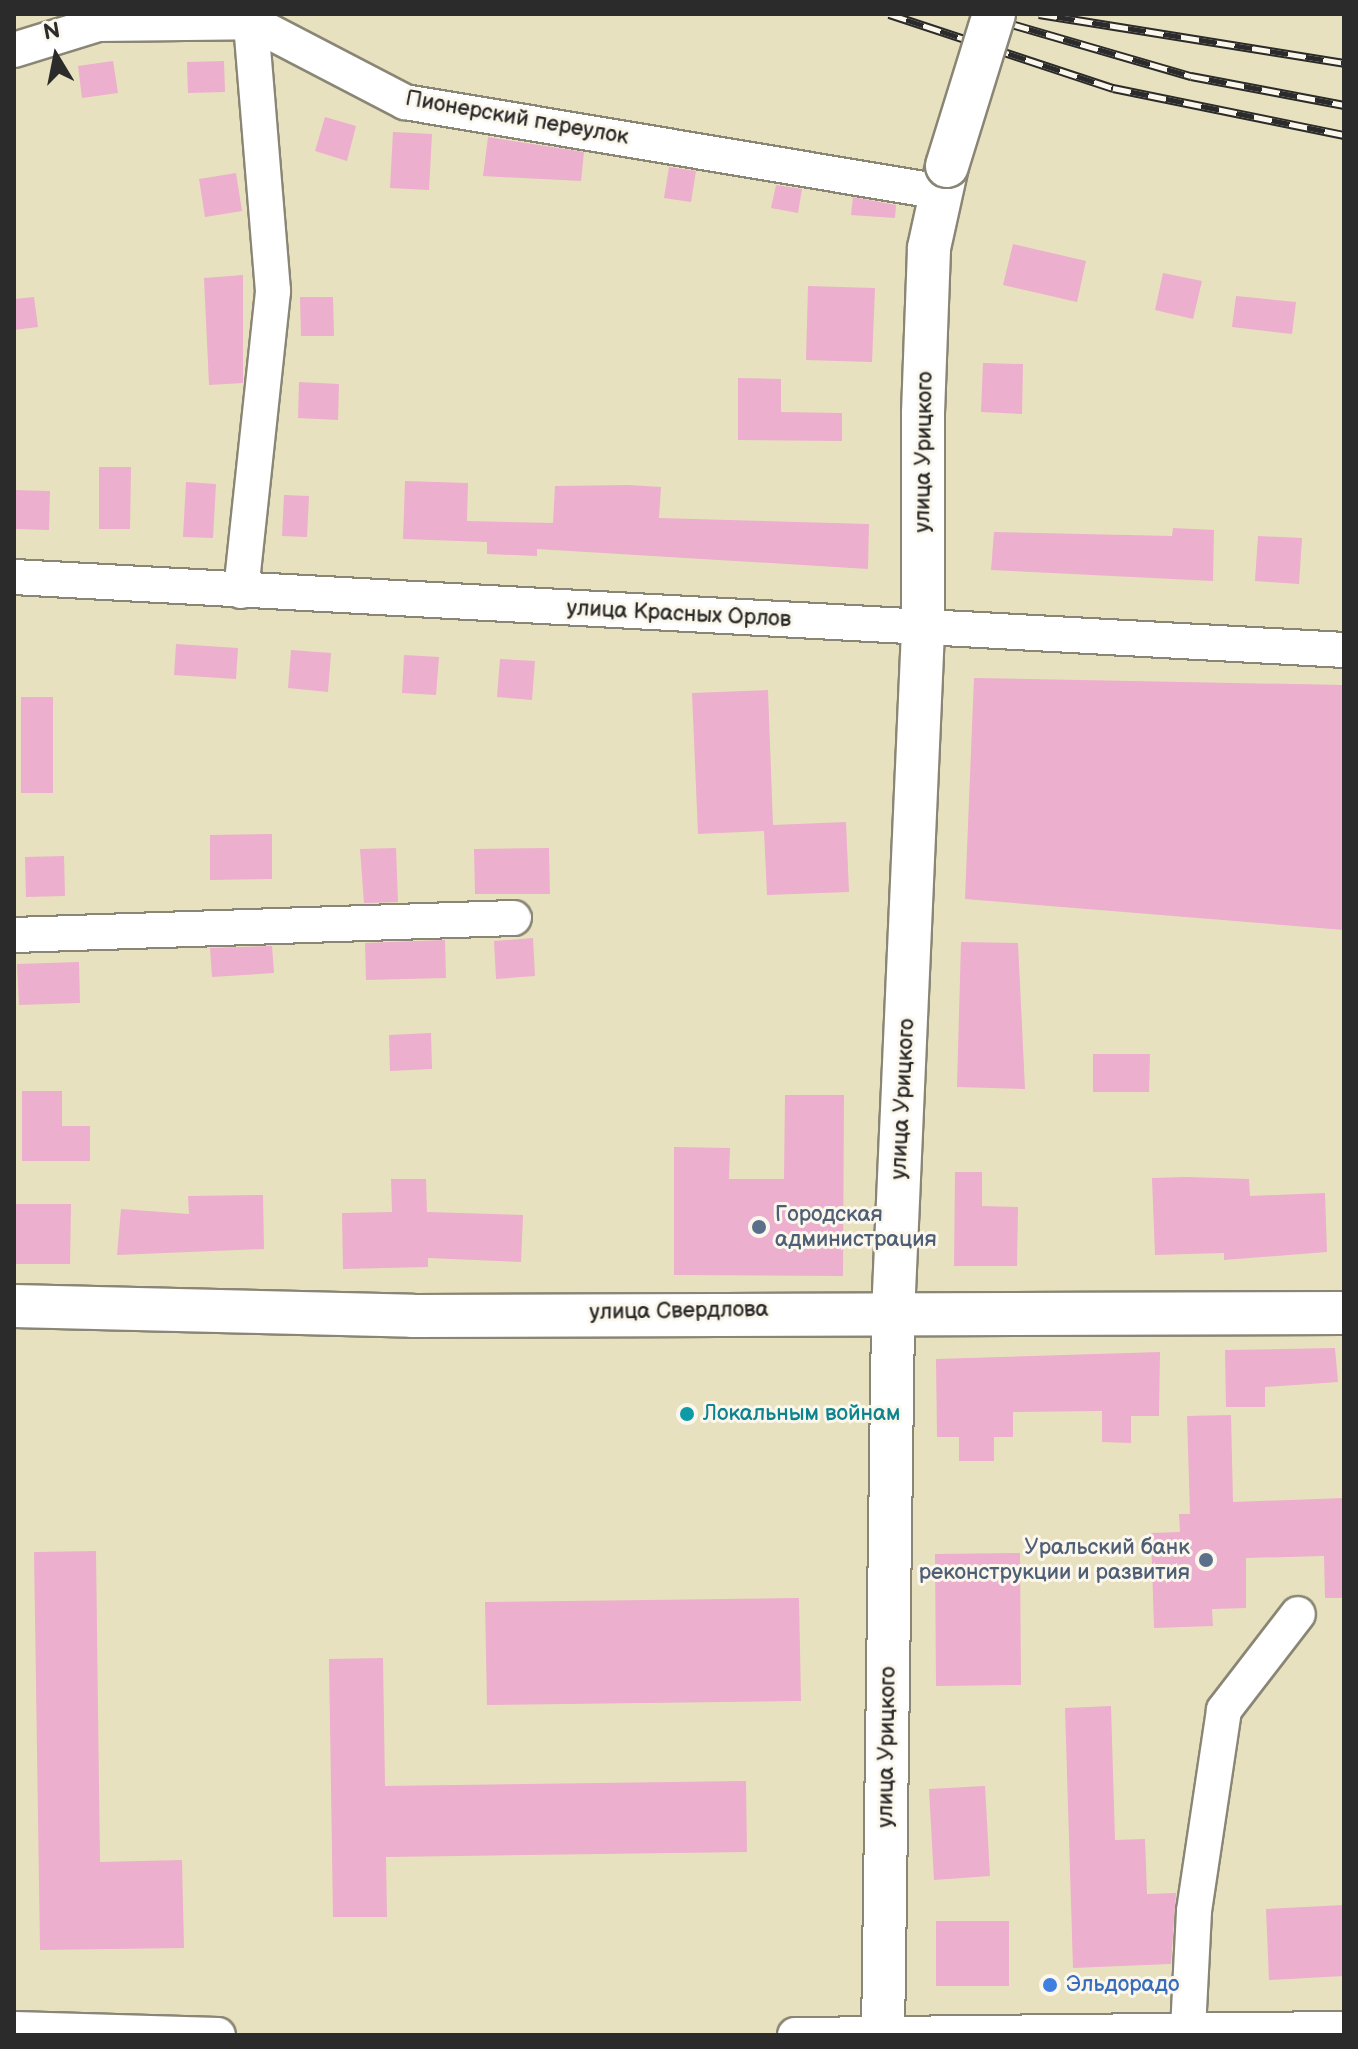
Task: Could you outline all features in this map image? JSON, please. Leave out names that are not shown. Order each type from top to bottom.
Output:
[{"type":"main road","name":"улица Урицкого","points":[[883,2033],[893,1315],[923,631],[929,248],[944,179],[994,14]]},
{"type":"main road","name":"улица Свердлова","points":[[14,1306],[413,1316],[753,1309],[893,1315],[1344,1313]]},
{"type":"street","name":"Пионерский переулок","points":[[14,50],[98,24],[250,18],[405,102],[944,179]]},
{"type":"street","points":[[241,591],[273,291],[250,18]]},
{"type":"street","name":"улица Красных Орлов","points":[[14,577],[923,631],[1344,650]]},
{"type":"street","points":[[14,935],[514,918]]},
{"type":"street","points":[[1188,2030],[1194,1911],[1224,1710],[1298,1614]]},
{"type":"street","points":[[14,2029],[218,2035]]},
{"type":"street","points":[[795,2035],[1344,2029]]},
{"type":"building","points":[[113,61],[118,93],[82,98],[78,66]]},
{"type":"building","points":[[224,61],[225,92],[188,93],[187,62]]},
{"type":"building","points":[[325,117],[356,126],[347,161],[315,151]]},
{"type":"building","points":[[393,132],[432,134],[429,190],[390,188]]},
{"type":"building","points":[[488,137],[584,152],[581,181],[483,176]]},
{"type":"building","points":[[669,167],[696,171],[691,202],[664,198]]},
{"type":"building","points":[[236,173],[242,211],[205,217],[199,179]]},
{"type":"building","points":[[776,185],[802,189],[798,213],[771,208]]},
{"type":"building","points":[[853,197],[896,205],[895,218],[851,215]]},
{"type":"building","points":[[1013,244],[1086,261],[1077,302],[1003,285]]},
{"type":"building","points":[[1163,273],[1202,281],[1193,319],[1155,310]]},
{"type":"building","points":[[243,275],[243,383],[209,385],[204,278]]},
{"type":"building","points":[[808,286],[875,288],[872,362],[806,360]]},
{"type":"building","points":[[1236,296],[1296,302],[1292,334],[1232,327]]},
{"type":"building","points":[[34,297],[38,327],[14,330],[14,299]]},
{"type":"building","points":[[300,297],[333,297],[334,336],[301,336]]},
{"type":"building","points":[[983,363],[1023,364],[1022,414],[981,412]]},
{"type":"building","points":[[738,378],[781,379],[781,412],[842,413],[842,441],[738,440]]},
{"type":"building","points":[[299,382],[339,384],[338,420],[298,418]]},
{"type":"building","points":[[99,467],[131,467],[130,529],[99,529]]},
{"type":"building","points":[[405,481],[468,483],[467,521],[553,523],[555,486],[628,485],[661,487],[659,518],[869,524],[868,569],[537,549],[537,556],[487,554],[487,542],[403,539]]},
{"type":"building","points":[[186,482],[216,484],[213,538],[183,537]]},
{"type":"building","points":[[14,490],[50,491],[49,530],[14,529]]},
{"type":"building","points":[[284,495],[309,496],[307,537],[282,536]]},
{"type":"building","points":[[1173,528],[1214,530],[1213,581],[991,570],[994,532],[1172,536]]},
{"type":"building","points":[[1258,536],[1302,538],[1299,584],[1255,581]]},
{"type":"building","points":[[176,644],[238,648],[236,679],[174,675]]},
{"type":"building","points":[[291,650],[331,653],[328,692],[288,688]]},
{"type":"building","points":[[404,655],[439,657],[436,695],[402,693]]},
{"type":"building","points":[[500,659],[535,661],[532,700],[497,697]]},
{"type":"building","points":[[974,678],[1344,685],[1344,930],[965,899]]},
{"type":"building","points":[[768,690],[773,825],[846,822],[849,892],[767,895],[764,831],[698,834],[692,693]]},
{"type":"building","points":[[21,697],[53,697],[53,793],[21,793]]},
{"type":"building","points":[[272,834],[272,879],[210,880],[210,835]]},
{"type":"building","points":[[396,848],[398,902],[364,903],[360,849]]},
{"type":"building","points":[[549,848],[550,894],[475,894],[474,849]]},
{"type":"building","points":[[64,856],[65,896],[26,897],[25,857]]},
{"type":"building","points":[[533,938],[535,976],[496,979],[494,941]]},
{"type":"building","points":[[445,940],[446,978],[366,980],[365,943]]},
{"type":"building","points":[[961,942],[1018,943],[1025,1089],[957,1087]]},
{"type":"building","points":[[272,946],[274,973],[212,977],[210,948]]},
{"type":"building","points":[[79,962],[80,1003],[19,1005],[17,964]]},
{"type":"building","points":[[431,1033],[432,1069],[390,1071],[389,1035]]},
{"type":"building","points":[[1093,1054],[1150,1054],[1149,1092],[1093,1092]]},
{"type":"building","points":[[22,1091],[62,1091],[62,1126],[90,1126],[90,1161],[22,1161]]},
{"type":"building","name":"Городская администрация","points":[[785,1095],[844,1095],[843,1276],[674,1275],[674,1147],[730,1148],[729,1179],[784,1179]]},
{"type":"building","points":[[955,1172],[982,1172],[982,1206],[1018,1207],[1017,1266],[954,1266]]},
{"type":"building","points":[[1152,1178],[1249,1179],[1250,1196],[1325,1193],[1327,1252],[1224,1260],[1224,1253],[1155,1255]]},
{"type":"building","points":[[391,1179],[426,1179],[427,1212],[523,1215],[521,1262],[428,1258],[428,1267],[343,1269],[342,1213],[392,1212]]},
{"type":"building","points":[[263,1195],[264,1249],[117,1255],[121,1209],[189,1214],[188,1196]]},
{"type":"building","points":[[16,1204],[71,1204],[70,1264],[16,1264]]},
{"type":"building","points":[[1335,1348],[1338,1382],[1265,1387],[1265,1407],[1226,1407],[1225,1350]]},
{"type":"building","points":[[1160,1352],[1159,1416],[1131,1416],[1131,1443],[1102,1442],[1102,1411],[1013,1412],[1013,1437],[994,1437],[994,1461],[959,1461],[959,1437],[937,1437],[936,1359]]},
{"type":"building","points":[[1231,1415],[1233,1502],[1344,1498],[1344,1598],[1325,1598],[1324,1556],[1246,1558],[1246,1608],[1212,1609],[1213,1626],[1154,1628],[1151,1533],[1180,1532],[1179,1514],[1190,1514],[1187,1416]]},
{"type":"building","points":[[96,1551],[100,1862],[182,1860],[184,1948],[40,1950],[34,1552]]},
{"type":"building","points":[[1020,1553],[1021,1685],[936,1686],[935,1554]]},
{"type":"building","points":[[799,1598],[801,1701],[487,1705],[485,1602]]},
{"type":"building","points":[[383,1658],[385,1786],[746,1781],[747,1852],[386,1857],[387,1917],[333,1917],[329,1659]]},
{"type":"building","points":[[1111,1706],[1115,1840],[1145,1839],[1147,1894],[1176,1893],[1171,1964],[1073,1968],[1065,1708]]},
{"type":"building","points":[[985,1786],[990,1876],[934,1880],[929,1789]]},
{"type":"building","points":[[1344,1905],[1344,1976],[1269,1980],[1266,1909]]},
{"type":"building","points":[[936,1921],[1009,1921],[1009,1986],[936,1986]]},
{"type":"railway","points":[[889,14],[1113,88],[1344,135]]},
{"type":"railway","points":[[977,14],[1191,76],[1344,105]]},
{"type":"railway","points":[[1039,14],[1344,63]]},
{"type":"place","name":"Городская администрация","points":[[759,1227]]},
{"type":"place","name":"Локальным войнам","points":[[687,1414]]},
{"type":"place","name":"Уральский банк реконструкции и развития","points":[[1206,1560]]},
{"type":"place","name":"Эльдорадо","points":[[1050,1985]]}]
